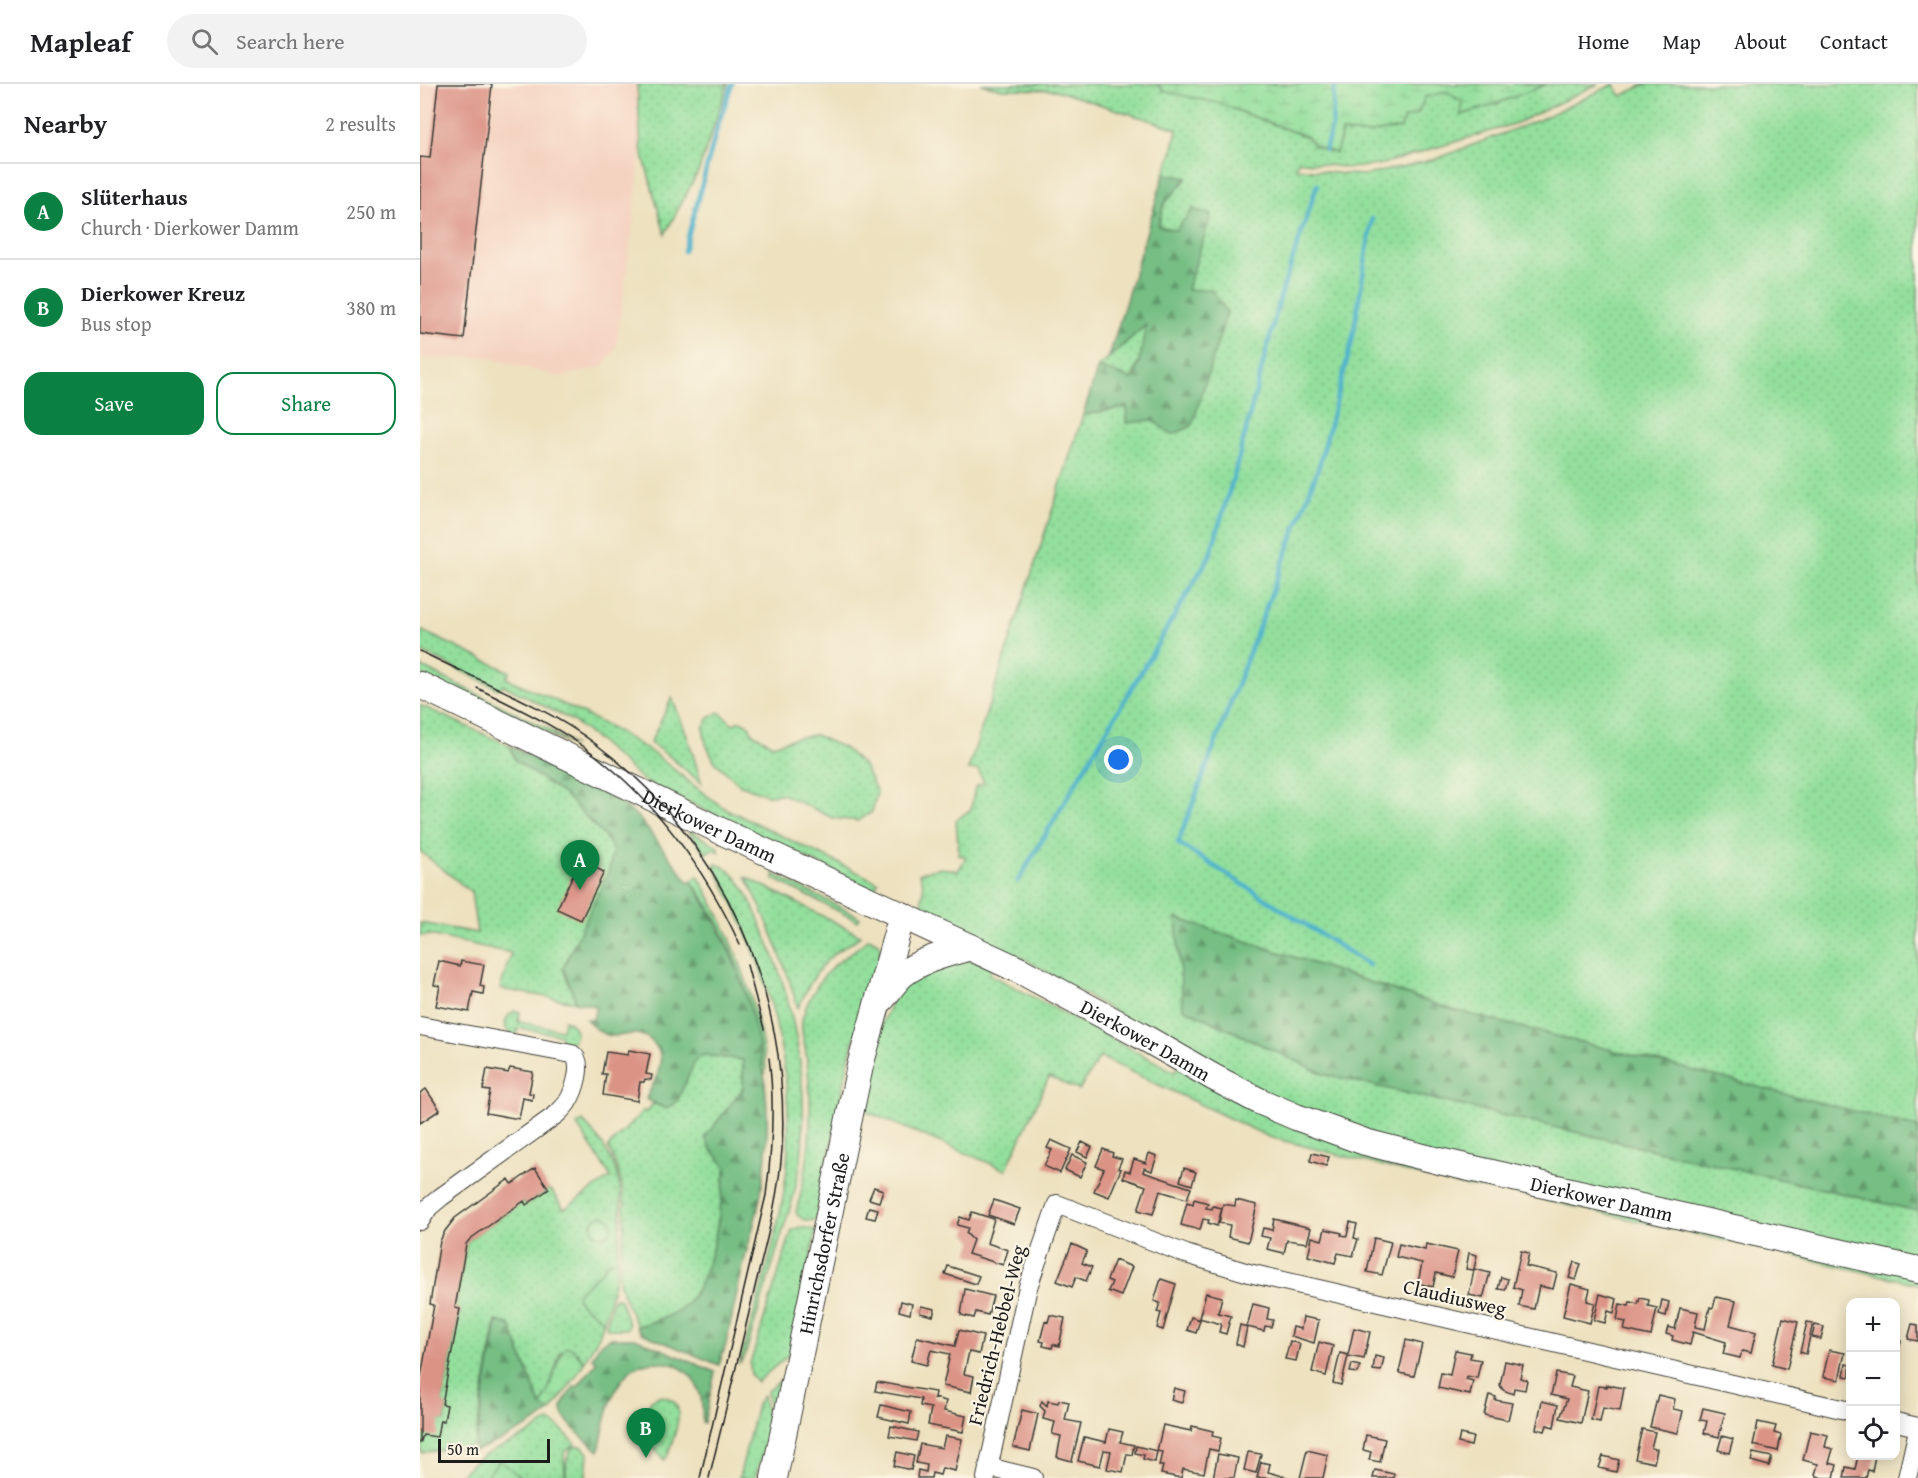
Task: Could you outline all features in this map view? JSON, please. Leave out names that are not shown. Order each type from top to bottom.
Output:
[{"type":"street","name":"Dierkower Damm","points":[[420,685],[1021,971],[1213,1077],[1296,1117],[1365,1142],[1439,1161],[1918,1270]]},
{"type":"street","name":"Hinrichsdorfer Straße","points":[[774,1478],[860,1066],[902,915]]},
{"type":"street","name":"Hinrichsdorfer Straße","points":[[875,1008],[902,975],[932,958],[970,947]]},
{"type":"street","points":[[420,1026],[572,1054],[577,1057],[578,1062],[573,1090],[557,1114],[441,1197],[429,1207],[420,1221]]},
{"type":"street","name":"Claudiusweg","points":[[1057,1204],[1186,1254],[1249,1273],[1846,1411]]},
{"type":"street","name":"Friedrich-Hebbel-Weg","points":[[987,1473],[1028,1287],[1057,1204]]},
{"type":"street","points":[[1900,1423],[1918,1428],[1907,1478]]},
{"type":"street","points":[[987,1473],[1034,1478]]},
{"type":"shaded area","points":[[420,84],[637,84],[641,148],[632,231],[616,347],[602,367],[560,377],[486,357],[420,359]]},
{"type":"green space","points":[[637,84],[728,84],[699,170],[665,234],[641,148]]},
{"type":"green space","points":[[981,84],[1156,84],[1163,91],[1218,103],[1307,137],[1314,146],[1336,153],[1342,132],[1366,134],[1418,113],[1425,97],[1446,91],[1463,102],[1462,115],[1547,84],[1598,84],[1517,123],[1379,165],[1349,168],[1298,161],[1296,168],[1366,175],[1436,159],[1541,119],[1614,84],[1621,96],[1646,84],[1918,84],[1918,1128],[1453,1010],[1177,918],[1183,1008],[1324,1074],[1918,1211],[1918,1284],[1509,1192],[1461,1186],[1269,1137],[1100,1057],[1079,1090],[1049,1077],[1006,1170],[865,1111],[880,1048],[873,1045],[900,982],[969,959],[990,967],[991,975],[1175,1072],[1186,1053],[1024,959],[928,913],[922,905],[923,884],[919,874],[938,868],[958,871],[966,857],[959,855],[956,820],[971,809],[975,787],[984,783],[978,770],[968,770],[1083,415],[1128,407],[1126,423],[1152,420],[1186,290],[1176,230],[1158,226],[1164,204],[1186,178],[1164,174],[1172,153],[1177,129],[1055,90],[1002,89]]},
{"type":"green space","points":[[1156,84],[1547,84],[1461,115],[1463,102],[1446,92],[1425,97],[1418,114],[1404,118],[1401,128],[1366,134],[1342,132],[1336,153],[1314,146],[1307,137],[1218,103],[1162,91],[1162,88]]},
{"type":"green space","points":[[1164,174],[1187,178],[1164,204],[1158,226],[1176,230],[1193,209],[1211,215],[1187,290],[1211,289],[1227,312],[1192,426],[1172,435],[1152,420],[1126,423],[1127,407],[1083,415],[1098,367],[1132,379],[1140,359],[1146,325],[1109,357]]},
{"type":"green space","points":[[1147,324],[1140,359],[1132,379],[1098,367]]},
{"type":"green space","points":[[420,630],[510,672],[506,678],[616,731],[651,752],[726,809],[878,882],[874,890],[645,782],[573,721],[503,685],[499,689],[420,651]]},
{"type":"green space","points":[[420,666],[546,728],[574,746],[420,674]]},
{"type":"green space","points":[[672,698],[687,735],[702,784],[650,743]]},
{"type":"green space","points":[[420,705],[510,746],[515,760],[566,796],[612,845],[613,855],[609,871],[563,968],[576,1002],[500,989],[511,953],[430,935],[420,936],[420,923],[477,933],[471,892],[420,851]]},
{"type":"green space","points":[[719,712],[733,724],[740,721],[749,725],[752,733],[773,745],[815,735],[844,748],[864,766],[877,792],[872,812],[858,821],[833,818],[782,794],[767,795],[739,784],[715,762],[706,744],[703,728],[709,718]]},
{"type":"green space","points":[[510,746],[619,801],[639,818],[688,881],[693,883],[731,955],[745,993],[764,1071],[767,1111],[766,1152],[758,1207],[719,1365],[641,1333],[637,1327],[676,1312],[689,1301],[699,1286],[707,1267],[718,1224],[726,1166],[711,1149],[705,1137],[743,1089],[743,1060],[704,1055],[696,1059],[677,1101],[666,1109],[646,1099],[659,1069],[660,1054],[655,1044],[637,1034],[611,1036],[605,1034],[586,1019],[593,1020],[596,1006],[576,1002],[563,968],[609,871],[613,850],[607,839],[566,796],[515,760]]},
{"type":"green space","points":[[687,829],[717,846],[719,852],[714,849],[705,853]]},
{"type":"green space","points":[[716,864],[732,873],[744,888],[772,951],[790,1008],[801,1069],[803,1099],[801,1159],[795,1191],[745,1356],[739,1364],[781,1209],[787,1164],[788,1120],[785,1075],[778,1032],[767,989],[752,947],[714,866]]},
{"type":"green space","points":[[774,874],[860,918],[858,921],[774,879]]},
{"type":"green space","points":[[698,876],[723,922],[750,993],[762,1042],[766,1068],[764,1076],[753,1019],[741,977],[720,926],[691,881]]},
{"type":"green space","points":[[746,877],[860,935],[855,941],[837,951],[822,966],[798,1008],[775,941]]},
{"type":"green space","points":[[1176,918],[1453,1010],[1913,1126],[1918,1128],[1918,1211],[1324,1074],[1183,1008]]},
{"type":"green space","points":[[869,938],[880,944],[880,958],[851,1049],[816,1220],[804,1220],[796,1212],[806,1168],[810,1126],[807,1058],[802,1033],[805,1009],[826,973]]},
{"type":"green space","points":[[514,1011],[520,1012],[518,1022],[562,1030],[564,1020],[574,1026],[576,1035],[571,1042],[566,1044],[560,1044],[561,1035],[518,1028],[516,1036],[508,1031],[505,1025],[507,1018]]},
{"type":"green space","points":[[704,1055],[743,1060],[743,1089],[705,1137],[711,1149],[726,1166],[713,1245],[699,1286],[689,1301],[672,1314],[637,1327],[619,1281],[624,1202],[617,1169],[608,1147],[643,1111],[647,1112],[653,1103],[666,1109],[677,1101],[696,1059]]},
{"type":"green space","points":[[583,1121],[609,1154],[620,1185],[621,1219],[617,1260],[608,1262],[603,1270],[578,1293],[580,1303],[604,1321],[600,1334],[584,1362],[577,1352],[560,1352],[552,1383],[541,1406],[510,1325],[496,1321],[474,1446],[421,1453],[423,1435],[440,1420],[445,1421],[447,1406],[442,1404],[460,1310],[455,1308],[466,1244],[524,1201],[526,1205],[551,1190],[564,1209],[611,1177],[577,1125]]},
{"type":"green space","points":[[598,1216],[606,1216],[612,1222],[612,1230],[606,1236],[598,1236],[592,1230],[592,1222]]},
{"type":"green space","points":[[800,1227],[816,1230],[793,1351],[757,1382],[751,1375],[750,1364],[792,1230]]},
{"type":"green space","points":[[617,1260],[615,1279],[604,1321],[580,1303],[577,1298],[578,1293],[603,1270],[608,1262]]},
{"type":"green space","points":[[613,1299],[620,1299],[629,1325],[627,1329],[608,1329],[606,1326]]},
{"type":"green space","points":[[497,1321],[510,1325],[541,1406],[551,1411],[514,1434],[474,1451]]},
{"type":"green space","points":[[610,1338],[635,1338],[715,1372],[704,1423],[702,1422],[701,1399],[694,1380],[679,1367],[652,1362],[633,1369],[615,1390],[599,1451],[581,1436],[564,1416],[563,1403],[574,1386],[577,1387],[597,1362],[592,1358],[599,1345]]},
{"type":"green space","points":[[566,1347],[573,1348],[584,1362],[551,1411],[541,1406]]},
{"type":"green space","points":[[782,1379],[775,1438],[760,1478],[773,1439],[767,1391]]},
{"type":"green space","points":[[763,1395],[769,1433],[755,1478],[739,1478],[757,1405]]},
{"type":"green space","points":[[659,1396],[669,1398],[678,1410],[676,1428],[668,1455],[664,1460],[649,1439],[645,1425],[651,1400]]},
{"type":"green space","points":[[550,1421],[576,1444],[572,1447],[582,1446],[588,1453],[586,1478],[566,1478],[566,1463],[572,1446],[564,1452],[565,1478],[458,1478],[465,1469],[482,1456]]},
{"type":"green space","points":[[500,1460],[521,1478],[485,1478]]},
{"type":"building","points":[[438,84],[492,84],[464,339],[420,334],[420,157],[430,158]]},
{"type":"building","points":[[580,860],[604,872],[581,920],[557,909]]},
{"type":"building","points":[[439,961],[460,966],[461,961],[484,965],[480,986],[484,987],[483,994],[473,992],[469,1012],[436,1006],[440,986],[434,985]]},
{"type":"building","points":[[629,1050],[650,1054],[646,1074],[652,1075],[651,1080],[645,1079],[644,1082],[640,1082],[637,1101],[603,1095],[606,1074],[602,1074],[606,1052],[628,1055]]},
{"type":"building","points":[[510,1068],[533,1072],[529,1093],[533,1094],[532,1100],[523,1098],[519,1119],[486,1113],[490,1091],[483,1090],[487,1069],[508,1073]]},
{"type":"building","points":[[426,1089],[440,1110],[420,1123],[420,1093]]},
{"type":"building","points":[[1051,1140],[1071,1149],[1060,1173],[1044,1166],[1052,1150],[1047,1148]]},
{"type":"building","points":[[1082,1142],[1092,1147],[1087,1157],[1077,1152]]},
{"type":"building","points":[[1103,1149],[1113,1153],[1112,1156],[1122,1159],[1118,1168],[1121,1169],[1109,1197],[1094,1191],[1104,1169],[1096,1166]]},
{"type":"building","points":[[1149,1153],[1157,1156],[1152,1171],[1144,1168],[1143,1172],[1191,1188],[1187,1199],[1160,1191],[1153,1214],[1138,1210],[1146,1186],[1123,1178],[1125,1170],[1130,1172],[1134,1159],[1146,1163]]},
{"type":"building","points":[[1312,1153],[1329,1157],[1326,1166],[1310,1161]]},
{"type":"building","points":[[1072,1155],[1087,1162],[1080,1177],[1065,1170]]},
{"type":"building","points":[[535,1168],[549,1189],[526,1205],[524,1201],[466,1244],[455,1308],[460,1309],[442,1404],[447,1405],[444,1421],[440,1420],[437,1437],[423,1435],[420,1444],[420,1382],[434,1305],[430,1304],[440,1241],[455,1218],[509,1179],[512,1184]]},
{"type":"building","points":[[1184,1168],[1196,1172],[1192,1185],[1180,1181]]},
{"type":"building","points":[[874,1187],[883,1190],[879,1202],[869,1199]]},
{"type":"building","points":[[1194,1199],[1208,1203],[1206,1208],[1212,1209],[1213,1206],[1222,1208],[1217,1226],[1203,1219],[1200,1230],[1181,1225],[1187,1202],[1193,1204]]},
{"type":"building","points":[[994,1200],[1020,1209],[1014,1224],[988,1215]]},
{"type":"building","points":[[1236,1200],[1257,1205],[1248,1242],[1228,1237],[1230,1225],[1219,1223],[1223,1204],[1235,1206]]},
{"type":"building","points":[[869,1207],[878,1209],[875,1219],[866,1217]]},
{"type":"building","points":[[972,1212],[994,1219],[987,1243],[1008,1250],[1003,1265],[968,1254],[973,1240],[966,1233],[968,1228],[957,1225],[960,1217],[969,1220]]},
{"type":"building","points":[[1274,1219],[1311,1228],[1307,1243],[1287,1240],[1284,1253],[1267,1249],[1270,1238],[1261,1236],[1263,1228],[1272,1230]]},
{"type":"building","points":[[1350,1222],[1357,1224],[1354,1238],[1358,1239],[1353,1256],[1338,1253],[1335,1263],[1308,1256],[1312,1237],[1322,1240],[1325,1229],[1347,1236]]},
{"type":"building","points":[[1374,1238],[1391,1242],[1382,1275],[1367,1272]]},
{"type":"building","points":[[1072,1244],[1087,1251],[1082,1263],[1092,1267],[1086,1281],[1076,1277],[1072,1287],[1057,1281]]},
{"type":"building","points":[[1399,1244],[1425,1250],[1426,1244],[1458,1251],[1452,1277],[1436,1273],[1433,1287],[1418,1283],[1422,1263],[1396,1257]]},
{"type":"building","points":[[1521,1251],[1529,1253],[1526,1266],[1557,1273],[1553,1289],[1539,1286],[1534,1309],[1519,1306],[1522,1290],[1513,1287]]},
{"type":"building","points":[[1469,1253],[1477,1255],[1474,1269],[1490,1273],[1483,1298],[1469,1295],[1474,1270],[1466,1269]]},
{"type":"building","points":[[1115,1260],[1132,1267],[1121,1296],[1108,1291],[1112,1282],[1107,1280]]},
{"type":"building","points":[[1574,1262],[1581,1264],[1576,1280],[1569,1278]]},
{"type":"building","points":[[948,1266],[979,1276],[976,1284],[945,1274]]},
{"type":"building","points":[[1501,1277],[1508,1279],[1505,1290],[1498,1289]]},
{"type":"building","points":[[1161,1279],[1176,1284],[1163,1330],[1157,1328],[1161,1313],[1157,1312],[1160,1303],[1154,1301]]},
{"type":"building","points":[[1571,1284],[1590,1289],[1587,1301],[1595,1303],[1590,1323],[1563,1316]]},
{"type":"building","points":[[965,1289],[993,1296],[988,1315],[976,1312],[974,1318],[961,1315]]},
{"type":"building","points":[[1206,1293],[1222,1297],[1218,1313],[1231,1316],[1226,1334],[1219,1332],[1221,1324],[1199,1318]]},
{"type":"building","points":[[1600,1294],[1617,1299],[1614,1313],[1608,1311],[1605,1323],[1594,1320]]},
{"type":"building","points":[[1716,1297],[1736,1301],[1730,1325],[1756,1332],[1751,1353],[1742,1351],[1740,1358],[1723,1354],[1726,1342],[1693,1332],[1690,1345],[1672,1340],[1673,1336],[1666,1334],[1668,1327],[1675,1329],[1680,1308],[1698,1312],[1695,1327],[1705,1329],[1710,1307],[1713,1308]]},
{"type":"building","points":[[1640,1298],[1649,1300],[1648,1306],[1657,1308],[1651,1336],[1624,1330],[1626,1322],[1617,1320],[1620,1304],[1629,1306],[1630,1302],[1638,1304]]},
{"type":"building","points":[[1662,1300],[1669,1302],[1666,1316],[1659,1314]]},
{"type":"building","points":[[901,1301],[912,1304],[910,1314],[899,1311]]},
{"type":"building","points":[[1253,1304],[1269,1308],[1267,1319],[1273,1320],[1271,1327],[1265,1326],[1264,1331],[1247,1327]]},
{"type":"building","points":[[921,1306],[935,1309],[933,1316],[920,1313]]},
{"type":"building","points":[[1050,1315],[1065,1318],[1059,1346],[1053,1344],[1052,1348],[1043,1346],[1044,1342],[1040,1341],[1045,1321],[1048,1322]]},
{"type":"building","points":[[1191,1317],[1200,1320],[1196,1333],[1187,1330]]},
{"type":"building","points":[[1303,1317],[1319,1320],[1314,1343],[1291,1336],[1293,1327],[1301,1329]]},
{"type":"building","points":[[1783,1318],[1798,1322],[1787,1369],[1772,1365]]},
{"type":"building","points":[[1807,1322],[1813,1323],[1806,1354],[1800,1352]]},
{"type":"building","points":[[1912,1324],[1918,1325],[1918,1341],[1908,1339]]},
{"type":"building","points":[[1240,1325],[1247,1327],[1243,1347],[1236,1344]]},
{"type":"building","points":[[1815,1325],[1824,1327],[1821,1339],[1812,1337]]},
{"type":"building","points":[[1354,1328],[1370,1332],[1364,1359],[1348,1356],[1341,1385],[1333,1383],[1340,1353],[1348,1355]]},
{"type":"building","points":[[959,1330],[983,1336],[979,1354],[969,1352],[964,1374],[974,1376],[971,1392],[943,1386],[950,1354],[931,1350],[927,1365],[911,1361],[917,1337],[955,1346]]},
{"type":"building","points":[[1406,1340],[1422,1344],[1414,1376],[1399,1373]]},
{"type":"building","points":[[1290,1341],[1300,1344],[1296,1361],[1285,1359]]},
{"type":"building","points":[[1319,1342],[1333,1346],[1326,1376],[1312,1372]]},
{"type":"building","points":[[1455,1350],[1471,1353],[1470,1358],[1481,1360],[1477,1378],[1467,1376],[1466,1379],[1473,1381],[1470,1395],[1438,1388],[1441,1373],[1450,1375]]},
{"type":"building","points":[[1829,1350],[1845,1353],[1839,1380],[1823,1377]]},
{"type":"building","points":[[1375,1356],[1384,1358],[1381,1371],[1373,1370]]},
{"type":"building","points":[[1505,1361],[1523,1365],[1520,1378],[1527,1380],[1525,1390],[1514,1388],[1513,1394],[1503,1390],[1500,1385]]},
{"type":"building","points":[[1352,1364],[1360,1366],[1358,1373],[1350,1372]]},
{"type":"building","points":[[1556,1373],[1573,1376],[1570,1387],[1588,1391],[1581,1423],[1560,1418],[1567,1399],[1551,1395]]},
{"type":"building","points":[[877,1382],[935,1392],[934,1398],[946,1401],[944,1411],[966,1416],[963,1432],[928,1425],[931,1408],[920,1406],[921,1399],[875,1391]]},
{"type":"building","points":[[1607,1385],[1624,1388],[1620,1411],[1603,1408],[1600,1422],[1591,1420],[1598,1386],[1607,1387]]},
{"type":"building","points":[[1174,1388],[1185,1391],[1182,1403],[1171,1400]]},
{"type":"building","points":[[1489,1395],[1496,1397],[1495,1400],[1512,1403],[1508,1420],[1484,1415]]},
{"type":"building","points":[[1658,1395],[1675,1399],[1673,1409],[1683,1411],[1678,1433],[1650,1427]]},
{"type":"building","points":[[1059,1400],[1069,1402],[1065,1420],[1081,1423],[1072,1461],[1057,1457],[1061,1436],[1052,1434],[1055,1422],[1043,1419],[1045,1411],[1040,1406],[1042,1401],[1047,1406],[1048,1401],[1058,1403]]},
{"type":"building","points":[[1542,1401],[1558,1405],[1554,1427],[1547,1425],[1545,1431],[1536,1429]]},
{"type":"building","points":[[881,1405],[911,1412],[909,1424],[878,1417]]},
{"type":"building","points":[[1703,1408],[1725,1413],[1719,1437],[1704,1433],[1707,1421],[1700,1420]]},
{"type":"building","points":[[1022,1410],[1038,1414],[1030,1451],[1013,1447]]},
{"type":"building","points":[[1758,1422],[1776,1426],[1774,1433],[1781,1435],[1778,1451],[1753,1445]]},
{"type":"building","points":[[1163,1425],[1191,1431],[1192,1426],[1213,1431],[1212,1436],[1221,1438],[1218,1451],[1209,1449],[1204,1473],[1183,1469],[1181,1478],[1161,1474],[1163,1466],[1159,1466],[1162,1452],[1157,1451]]},
{"type":"building","points":[[891,1426],[918,1432],[916,1441],[889,1436]]},
{"type":"building","points":[[1109,1429],[1123,1432],[1120,1442],[1134,1445],[1132,1455],[1127,1454],[1123,1472],[1107,1469],[1111,1451],[1104,1450],[1100,1466],[1078,1461],[1084,1437],[1106,1442]]},
{"type":"building","points":[[1642,1429],[1655,1432],[1651,1448],[1657,1449],[1654,1463],[1635,1459]]},
{"type":"building","points":[[1810,1431],[1828,1435],[1825,1447],[1833,1449],[1829,1463],[1837,1465],[1834,1478],[1822,1478],[1815,1475],[1818,1464],[1803,1460]]},
{"type":"building","points":[[1460,1434],[1473,1437],[1471,1446],[1458,1443]]},
{"type":"building","points":[[1366,1435],[1385,1439],[1380,1462],[1369,1460],[1371,1452],[1363,1450]]},
{"type":"building","points":[[945,1436],[962,1439],[955,1471],[942,1468],[940,1475],[932,1473],[931,1478],[917,1478],[918,1470],[926,1472],[927,1465],[916,1463],[920,1444],[942,1448]]},
{"type":"building","points":[[1722,1436],[1733,1439],[1729,1453],[1718,1450]]},
{"type":"building","points":[[1136,1446],[1157,1451],[1155,1462],[1143,1459],[1144,1455],[1135,1453]]},
{"type":"building","points":[[1307,1450],[1328,1455],[1323,1478],[1300,1478]]},
{"type":"building","points":[[897,1452],[914,1456],[911,1470],[894,1466]]},
{"type":"building","points":[[1248,1452],[1261,1454],[1256,1473],[1244,1470]]},
{"type":"building","points":[[1753,1453],[1772,1457],[1769,1466],[1751,1461]]},
{"type":"building","points":[[1218,1454],[1238,1458],[1234,1478],[1213,1478]]},
{"type":"building","points":[[1603,1456],[1619,1460],[1616,1472],[1599,1468]]},
{"type":"building","points":[[1857,1460],[1874,1460],[1872,1471],[1868,1470],[1866,1478],[1844,1478],[1846,1467],[1855,1469]]},
{"type":"building","points":[[1261,1462],[1270,1464],[1268,1472],[1290,1478],[1257,1478]]},
{"type":"building","points":[[1375,1470],[1394,1474],[1394,1478],[1373,1478]]},
{"type":"waterway","points":[[684,251],[718,125],[732,84]]},
{"type":"waterway","points":[[1325,150],[1332,126],[1334,90],[1337,84]]},
{"type":"waterway","points":[[1018,881],[1210,555],[1235,472],[1280,298],[1317,185]]},
{"type":"waterway","points":[[1369,965],[1178,843],[1319,466],[1353,337],[1372,219]]},
{"type":"tram line","points":[[420,651],[511,694],[577,731],[641,783],[680,826],[713,873],[740,924],[760,978],[774,1034],[782,1091],[782,1149],[768,1236],[709,1478]]},
{"type":"tram line","points":[[477,688],[538,719],[581,745],[640,796],[679,841],[696,866],[712,891],[740,945]]},
{"type":"tram line","points":[[747,965],[764,1029]]},
{"type":"tram line","points":[[700,1478],[766,1195],[772,1127],[769,1058]]},
{"type":"place","name":"Slüterhaus","points":[[580,890]]},
{"type":"place","name":"Dierkower Kreuz","points":[[646,1458]]}]
